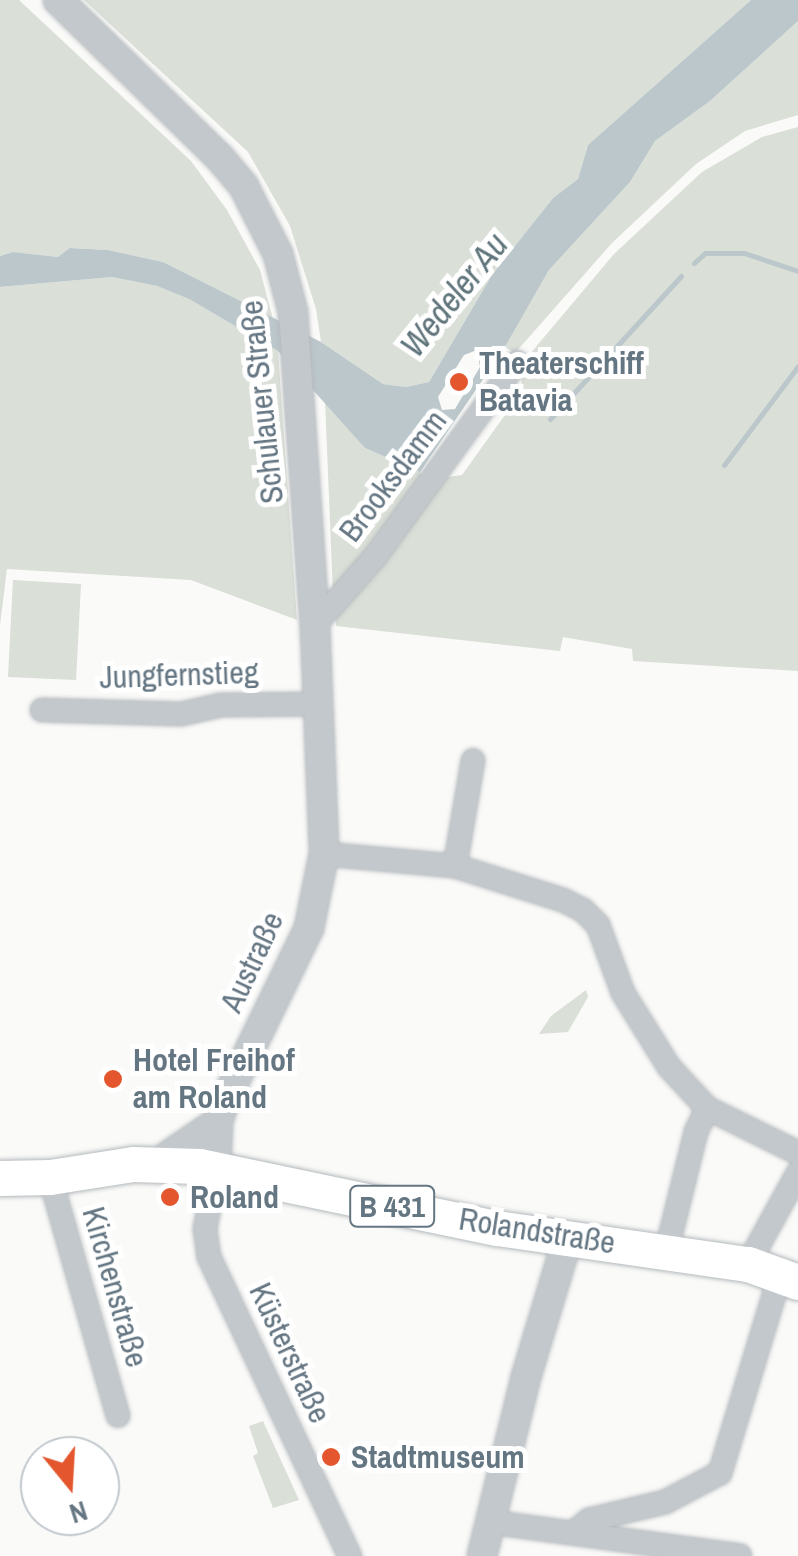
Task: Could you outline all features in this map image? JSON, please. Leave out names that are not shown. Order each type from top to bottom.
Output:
[{"type":"main road","name":"B 431","points":[[0,1178],[50,1177],[156,1164],[216,1169]]},
{"type":"main road","name":"Rolandstraße","points":[[216,1169],[568,1240],[667,1250],[775,1274]]},
{"type":"street","name":"Schulauer Straße","points":[[58,0],[220,158],[244,187],[278,254],[294,312],[319,704]]},
{"type":"street","name":"Brooksdamm","points":[[316,625],[375,557],[517,362]]},
{"type":"street","name":"Jungfernstieg","points":[[42,710],[182,714],[221,705],[319,704]]},
{"type":"street","name":"Austraße","points":[[216,1169],[218,1122],[233,1082],[310,928],[324,854],[319,704]]},
{"type":"street","points":[[454,866],[473,761]]},
{"type":"street","points":[[324,854],[454,866],[564,900],[598,925],[639,1022],[669,1067],[707,1108],[798,1153]]},
{"type":"street","points":[[667,1250],[696,1132],[707,1108]]},
{"type":"street","points":[[156,1164],[218,1122]]},
{"type":"street","name":"Küsterstraße","points":[[216,1169],[205,1229],[210,1258],[350,1556]]},
{"type":"street","points":[[573,1533],[589,1520],[665,1502],[720,1473],[775,1274],[798,1173]]},
{"type":"street","name":"Kirchenstraße","points":[[50,1177],[118,1415]]},
{"type":"street","points":[[482,1556],[526,1378],[568,1240]]},
{"type":"street","points":[[490,1522],[740,1556]]},
{"type":"shaded area","points":[[0,0],[19,0],[191,161],[227,210],[260,270],[273,319],[163,262],[108,250],[71,248],[58,257],[13,252],[0,256]]},
{"type":"shaded area","points":[[84,0],[751,0],[588,145],[578,179],[553,198],[492,275],[429,382],[406,387],[383,384],[321,342],[316,309],[290,226],[248,152]]},
{"type":"shaded area","points":[[751,0],[798,0],[798,21],[710,101],[655,141],[630,182],[549,270],[505,347],[420,472],[365,448],[278,351],[189,299],[157,286],[112,277],[0,287],[0,256],[13,252],[58,257],[70,248],[108,250],[163,262],[321,342],[383,384],[406,387],[429,382],[492,275],[553,198],[578,179],[588,145]],"holes":[[[477,350],[480,367],[455,409],[442,410],[438,397],[464,355]]]},
{"type":"shaded area","points":[[798,21],[798,115],[745,131],[696,164],[612,243],[515,353],[505,347],[549,270],[630,182],[655,141],[710,101]]},
{"type":"shaded area","points":[[798,127],[798,671],[633,661],[632,649],[563,637],[560,651],[336,626],[335,610],[447,477],[462,475],[523,390],[519,367],[614,254],[702,172],[762,137]]},
{"type":"shaded area","points":[[112,277],[157,286],[189,299],[278,351],[297,620],[191,580],[7,569],[0,625],[0,287]]},
{"type":"shaded area","points":[[325,400],[365,448],[420,472],[424,482],[333,595]]},
{"type":"shaded area","points":[[13,580],[81,584],[76,680],[8,677]]},
{"type":"shaded area","points":[[586,990],[588,997],[568,1032],[539,1034],[551,1016]]},
{"type":"shaded area","points":[[263,1421],[299,1500],[273,1508],[253,1456],[258,1453],[249,1426]]},
{"type":"waterway","points":[[694,263],[705,253],[744,253],[798,271]]},
{"type":"waterway","points":[[550,419],[681,276]]},
{"type":"waterway","points":[[724,465],[798,366]]},
{"type":"place","name":"Theaterschiff Batavia","points":[[459,382]]},
{"type":"place","name":"Hotel Freihof am Roland","points":[[113,1079]]},
{"type":"place","name":"Roland","points":[[170,1197]]},
{"type":"place","name":"Stadtmuseum","points":[[331,1457]]},
{"type":"water label","name":"Wedeler Au","points":[[454,295]]}]
